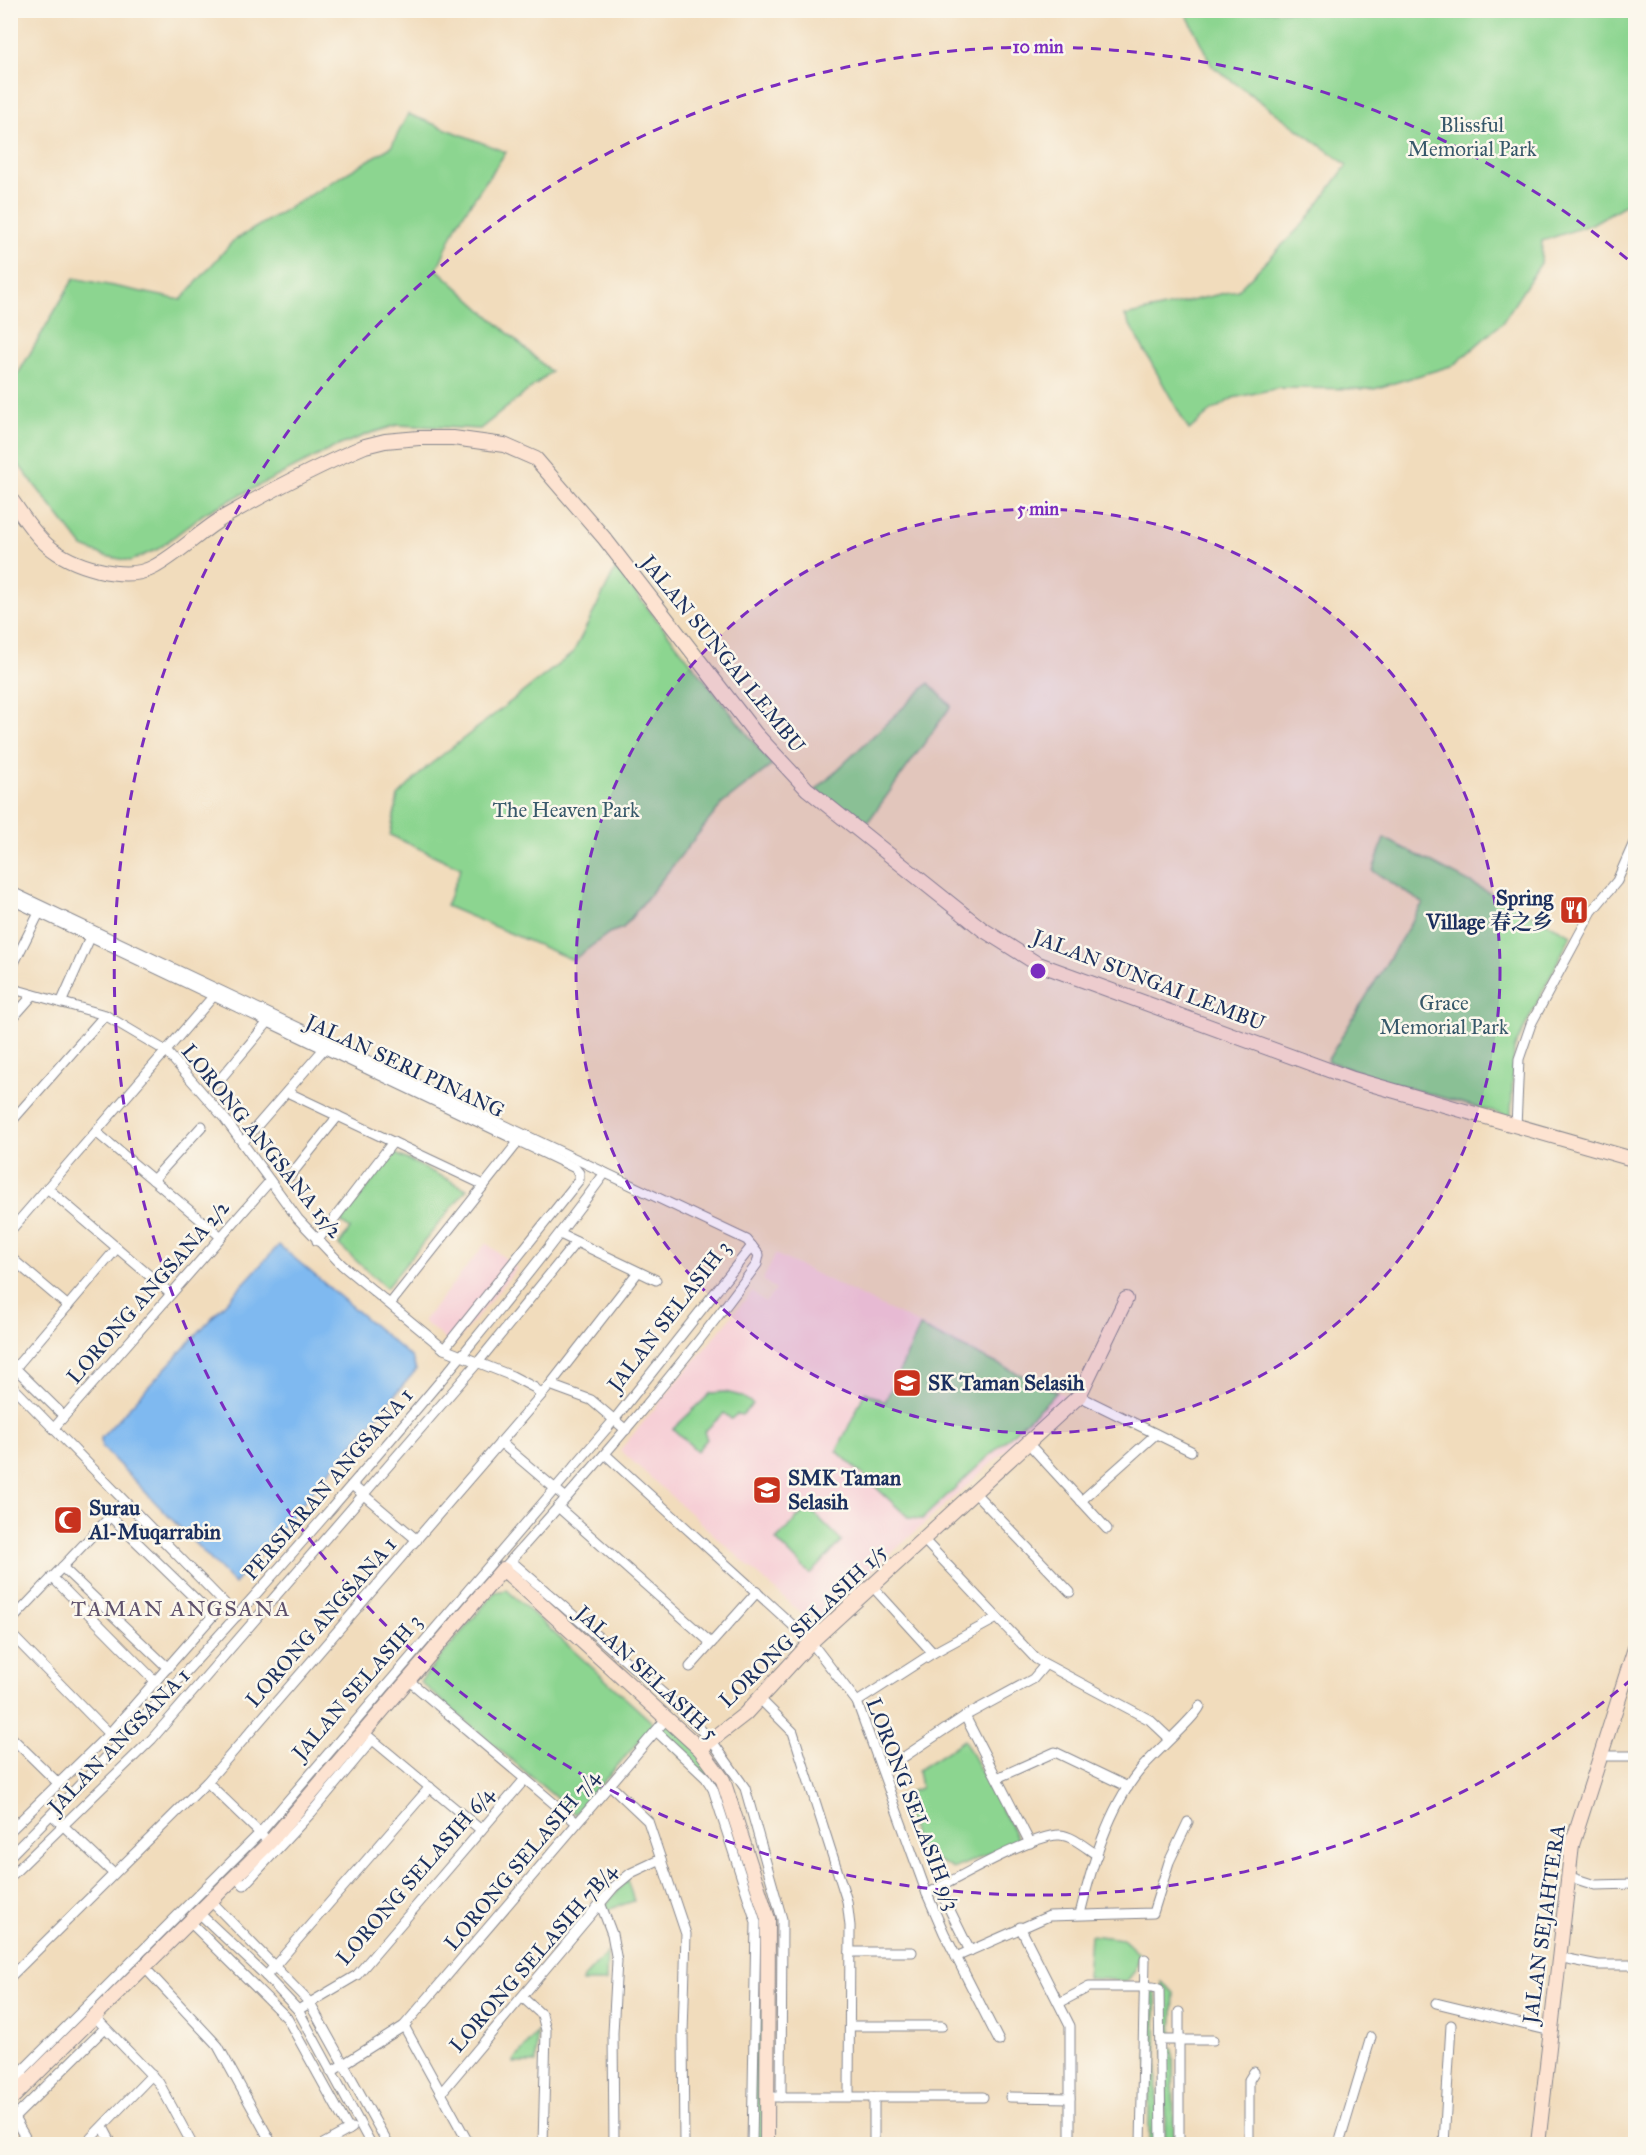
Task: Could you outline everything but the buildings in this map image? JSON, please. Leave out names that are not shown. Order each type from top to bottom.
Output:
[{"type":"main road","name":"JALAN SUNGAI LEMBU","points":[[10,498],[52,549],[99,569],[131,574],[155,567],[195,535],[225,517],[365,447],[385,441],[419,438],[469,440],[517,449],[542,465],[581,510],[755,733],[800,782],[997,940],[1036,963],[1087,984],[1308,1063],[1516,1127],[1635,1160]]},
{"type":"main road","points":[[1079,1396],[1126,1299]]},
{"type":"main road","name":"LORONG SELASIH 1/5","points":[[706,1745],[744,1714],[811,1642],[1079,1396]]},
{"type":"main road","name":"JALAN SELASIH 3","points":[[10,2100],[211,1901],[240,1881],[265,1837],[367,1735],[407,1679],[507,1565]]},
{"type":"main road","name":"JALAN SELASIH 5","points":[[507,1565],[667,1718],[706,1745],[723,1780],[768,1919],[774,2097],[767,2145]]},
{"type":"main road","name":"JALAN SEJAHTERA","points":[[1538,2145],[1567,1876],[1577,1824],[1635,1645]]},
{"type":"street","points":[[1516,1127],[1519,1059],[1531,1024],[1592,911],[1617,881],[1635,838]]},
{"type":"street","name":"JALAN SERI PINANG","points":[[10,891],[92,933],[522,1137],[605,1173],[747,1240],[752,1246]]},
{"type":"street","name":"JALAN SERI PINANG","points":[[10,899],[39,913],[92,933]]},
{"type":"street","points":[[10,971],[39,913]]},
{"type":"street","points":[[61,1003],[92,933]]},
{"type":"street","name":"LORONG ANGSANA 15/2","points":[[10,988],[105,1016],[166,1051],[243,1142],[287,1206],[317,1241],[444,1349],[479,1361],[534,1388],[541,1395]]},
{"type":"street","points":[[10,1231],[217,992]]},
{"type":"street","name":"JALAN SERI PINANG","points":[[217,992],[269,1021],[328,1044]]},
{"type":"street","points":[[10,1021],[33,995]]},
{"type":"street","points":[[10,1123],[105,1016]]},
{"type":"street","points":[[217,1083],[269,1021]]},
{"type":"street","points":[[243,1142],[328,1044]]},
{"type":"street","points":[[287,1092],[484,1185]]},
{"type":"street","points":[[290,1176],[338,1116]]},
{"type":"street","points":[[153,1180],[202,1126]]},
{"type":"street","points":[[96,1132],[220,1236]]},
{"type":"street","points":[[390,1304],[522,1137]]},
{"type":"street","name":"JALAN SERI PINANG","points":[[444,1349],[579,1180],[579,1173],[575,1168],[522,1137]]},
{"type":"street","points":[[317,1241],[393,1142]]},
{"type":"street","name":"PERSIARAN ANGSANA 1","points":[[10,1856],[180,1682],[352,1485],[462,1356],[560,1234],[605,1173]]},
{"type":"street","name":"LORONG ANGSANA 2/2","points":[[54,1428],[270,1181]]},
{"type":"street","points":[[47,1188],[171,1294]]},
{"type":"street","points":[[560,1234],[656,1280]]},
{"type":"street","name":"JALAN ANGSANA 1","points":[[10,1877],[152,1739],[479,1361],[576,1242]]},
{"type":"street","name":"JALAN SELASIH 3","points":[[27,2085],[22,2077],[23,2070],[265,1837],[614,1420],[752,1246],[759,1255],[757,1264],[626,1430],[507,1565]]},
{"type":"street","points":[[64,1416],[12,1368],[117,1248]]},
{"type":"street","points":[[10,1257],[68,1306]]},
{"type":"street","name":"LORONG ANGSANA 1","points":[[10,1977],[112,1873],[207,1782],[550,1385],[638,1272]]},
{"type":"street","points":[[10,1384],[237,1616]]},
{"type":"street","points":[[550,1385],[591,1400],[626,1430]]},
{"type":"street","points":[[1079,1396],[1191,1451]]},
{"type":"street","points":[[1081,1501],[1156,1434]]},
{"type":"street","points":[[501,1442],[566,1498]]},
{"type":"street","points":[[1028,1443],[1107,1530]]},
{"type":"street","name":"LORONG SELASIH 9/3","points":[[605,1454],[811,1642],[857,1702],[927,1894],[999,2041]]},
{"type":"street","points":[[352,1485],[417,1540]]},
{"type":"street","points":[[975,1492],[1070,1592]]},
{"type":"street","points":[[10,1622],[123,1502]]},
{"type":"street","points":[[558,1508],[711,1643]]},
{"type":"street","points":[[110,1516],[213,1616]]},
{"type":"street","points":[[923,1539],[1024,1649],[1044,1665],[1150,1720],[1169,1738]]},
{"type":"street","points":[[507,1565],[674,1703],[706,1745]]},
{"type":"street","points":[[62,1567],[168,1668]]},
{"type":"street","points":[[52,1577],[156,1682]]},
{"type":"street","points":[[872,1586],[933,1653]]},
{"type":"street","points":[[690,1667],[757,1592]]},
{"type":"street","points":[[10,1831],[109,1734],[224,1603]]},
{"type":"street","points":[[857,1702],[933,1653],[997,1618]]},
{"type":"street","points":[[10,1633],[109,1734]]},
{"type":"street","points":[[883,1771],[964,1716],[1033,1679],[1044,1665]]},
{"type":"street","points":[[407,1679],[577,1822]]},
{"type":"street","points":[[759,1698],[793,1732],[847,1901],[850,1926],[849,2096]]},
{"type":"street","points":[[1080,1914],[1097,1855],[1128,1786],[1200,1706]]},
{"type":"street","points":[[964,1716],[1030,1843]]},
{"type":"street","name":"LORONG SELASIH 7/4","points":[[331,2072],[404,2026],[667,1718]]},
{"type":"street","points":[[656,1731],[706,1778],[713,1789],[756,1922],[752,2145]]},
{"type":"street","points":[[240,1881],[311,1813],[367,1735],[481,1830]]},
{"type":"street","points":[[10,1736],[58,1783]]},
{"type":"street","points":[[997,1778],[1055,1752],[1128,1786]]},
{"type":"street","points":[[1599,1756],[1635,1756]]},
{"type":"street","name":"LORONG SELASIH 6/4","points":[[298,2010],[357,1975],[525,1779]]},
{"type":"street","points":[[207,1782],[265,1837]]},
{"type":"street","points":[[610,1785],[648,1821],[686,1934],[682,2033],[684,2145]]},
{"type":"street","points":[[266,1976],[430,1787]]},
{"type":"street","points":[[52,1815],[112,1873]]},
{"type":"street","points":[[956,1957],[1049,1916],[1153,1913],[1169,1862],[1188,1822]]},
{"type":"street","points":[[927,1894],[1030,1843],[1058,1834],[1071,1838],[1097,1855]]},
{"type":"street","name":"LORONG SELASIH 7B/4","points":[[441,2093],[631,1873],[661,1859]]},
{"type":"street","points":[[1567,1876],[1595,1885],[1635,1884]]},
{"type":"street","points":[[939,1888],[970,1951]]},
{"type":"street","points":[[211,1901],[309,2002],[388,2145]]},
{"type":"street","points":[[601,1905],[612,1934],[617,1961],[612,2033],[614,2145]]},
{"type":"street","points":[[194,1918],[266,1976],[298,2010],[371,2145]]},
{"type":"street","points":[[194,1918],[292,2025],[349,2130]]},
{"type":"street","points":[[1020,1927],[1059,2003],[1071,2033],[1070,2145]]},
{"type":"street","points":[[850,1952],[912,1952]]},
{"type":"street","points":[[1558,1957],[1598,1965],[1635,1965]]},
{"type":"street","points":[[1141,2145],[1144,1959]]},
{"type":"street","points":[[145,1968],[218,2046],[272,2145]]},
{"type":"street","points":[[1059,2003],[1089,1987],[1159,1989],[1161,2145]]},
{"type":"street","points":[[522,1997],[542,2015],[546,2030],[543,2145]]},
{"type":"street","points":[[1436,2003],[1551,2031]]},
{"type":"street","points":[[1179,2012],[1179,2145]]},
{"type":"street","points":[[95,2017],[152,2075],[192,2145]]},
{"type":"street","points":[[1444,2145],[1451,2025]]},
{"type":"street","points":[[404,2026],[469,2145]]},
{"type":"street","points":[[850,2026],[942,2026]]},
{"type":"street","points":[[29,2145],[12,2114],[105,2028]]},
{"type":"street","points":[[1339,2145],[1371,2037]]},
{"type":"street","points":[[1161,2040],[1212,2040]]},
{"type":"street","points":[[1249,2145],[1249,2080],[1254,2072]]},
{"type":"street","points":[[85,2145],[152,2075]]},
{"type":"street","points":[[774,2097],[983,2097]]},
{"type":"street","points":[[874,2097],[874,2145]]},
{"type":"street","points":[[1010,2097],[1070,2098]]},
{"type":"street","points":[[323,2145],[359,2124]]},
{"type":"street","points":[[103,2127],[112,2145]]},
{"type":"shaded area","points":[[486,1243],[517,1268],[453,1346],[423,1321]]},
{"type":"shaded area","points":[[775,1254],[1066,1396],[823,1615],[805,1617],[620,1450],[752,1292],[765,1302],[776,1290],[763,1280]]},
{"type":"green space","name":"Blissful Memorial Park","points":[[1185,11],[1635,11],[1635,199],[1592,224],[1542,241],[1541,263],[1502,323],[1454,365],[1374,389],[1279,388],[1233,398],[1210,412],[1189,430],[1125,316],[1238,290],[1307,220],[1347,165],[1212,66]]},
{"type":"green space","points":[[408,114],[506,152],[458,222],[437,269],[551,372],[480,429],[397,425],[371,433],[335,447],[205,513],[158,549],[130,561],[105,556],[83,547],[11,455],[11,386],[74,278],[181,300],[233,241],[391,147]]},
{"type":"green space","name":"The Heaven Park","points":[[616,568],[772,765],[722,804],[623,928],[609,933],[573,960],[446,906],[461,868],[390,835],[398,796],[427,767],[573,653]]},
{"type":"green space","points":[[929,683],[951,706],[865,826],[816,790]]},
{"type":"green space","name":"Grace Memorial Park","points":[[1384,838],[1571,935],[1514,1049],[1511,1117],[1415,1090],[1327,1061],[1423,903],[1373,871]]},
{"type":"green space","points":[[394,1153],[467,1189],[386,1288],[339,1245],[350,1229],[341,1222]]},
{"type":"green space","points":[[920,1327],[1057,1392],[922,1519],[909,1518],[837,1451],[865,1392],[885,1402]]},
{"type":"green space","points":[[725,1392],[741,1396],[753,1404],[742,1415],[737,1414],[731,1419],[724,1413],[704,1432],[707,1439],[697,1451],[673,1429],[711,1393]]},
{"type":"green space","points":[[808,1507],[842,1541],[810,1574],[776,1540]]},
{"type":"green space","points":[[507,1590],[654,1724],[575,1814],[420,1682],[495,1592]]},
{"type":"green space","points":[[667,1718],[714,1767],[763,1900],[767,2144],[752,2144],[756,1922],[713,1789],[656,1731]]},
{"type":"green space","points":[[964,1740],[1019,1841],[953,1869],[919,1851],[900,1795],[921,1788],[918,1770]]},
{"type":"green space","points":[[627,1880],[634,1901],[607,1910],[606,1904]]},
{"type":"green space","points":[[1090,1935],[1123,1939],[1139,1954],[1134,1972],[1127,1981],[1087,1978]]},
{"type":"green space","points":[[607,1953],[606,1982],[582,1982],[582,1980]]},
{"type":"green space","points":[[1162,1982],[1174,1993],[1172,2035],[1165,2035]]},
{"type":"green space","points":[[1153,1990],[1156,1995],[1157,2144],[1149,2144],[1149,1993]]},
{"type":"green space","points":[[537,2032],[536,2063],[514,2063],[514,2061]]},
{"type":"green space","points":[[1165,2047],[1173,2048],[1174,2144],[1165,2144]]},
{"type":"water","points":[[279,1245],[412,1358],[416,1370],[234,1584],[102,1447],[101,1438]]},
{"type":"place","name":"Spring Village 春之乡","points":[[1574,910]]},
{"type":"place","name":"SK Taman Selasih","points":[[907,1383]]},
{"type":"place","name":"SMK Taman Selasih","points":[[767,1490]]},
{"type":"place","name":"Surau Al-Muqarrabin","points":[[68,1520]]},
{"type":"district","name":"TAMAN ANGSANA","points":[[181,1608]]}]
